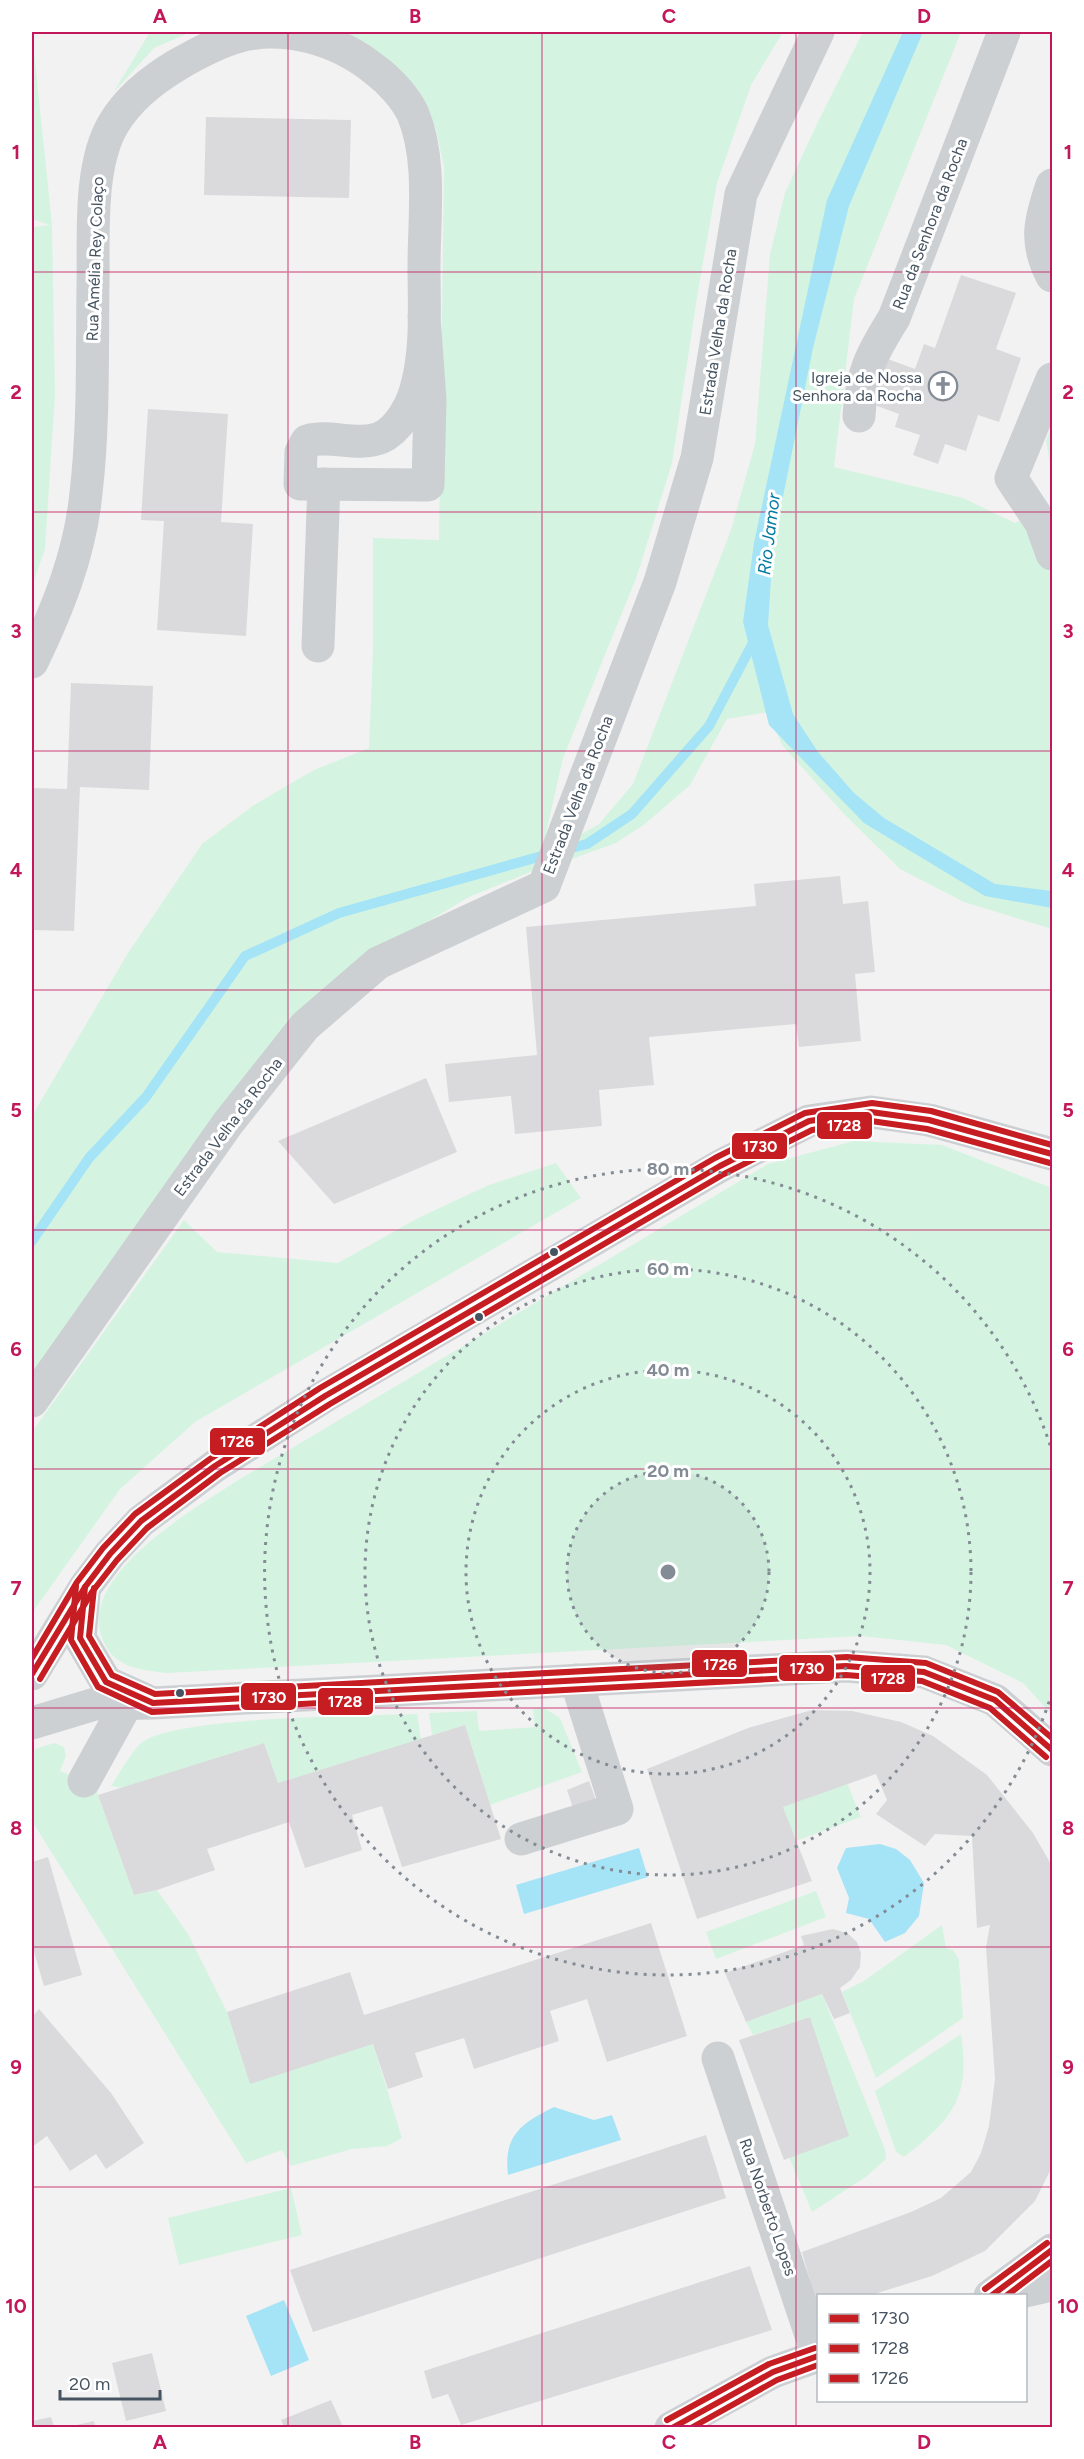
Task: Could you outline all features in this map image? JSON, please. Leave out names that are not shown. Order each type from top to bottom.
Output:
[{"type":"street","name":"Rua Amélia Rey Colaço","points":[[32,662],[57,612],[73,562],[86,493],[92,391],[94,220],[99,165],[112,126],[139,93],[156,78],[201,51],[239,36],[273,32],[324,40],[369,65],[388,79],[412,111],[420,137],[424,175],[424,316]]},
{"type":"street","name":"Estrada Velha da Rocha","points":[[32,1401],[228,1123],[305,1026],[378,963],[544,886],[660,582],[697,458],[741,194],[818,32]]},
{"type":"street","name":"Rua da Senhora da Rocha","points":[[859,416],[860,400],[870,356],[894,318],[1004,32]]},
{"type":"street","points":[[1053,185],[1043,212],[1039,244],[1053,276]]},
{"type":"street","points":[[380,438],[396,426],[412,400],[418,384],[424,316]]},
{"type":"street","points":[[424,316],[430,400],[428,485],[300,484],[301,452],[307,441],[317,438],[396,438],[410,444],[422,457],[428,472]]},
{"type":"street","points":[[1053,379],[1011,478],[1041,523],[1053,554]]},
{"type":"street","points":[[318,646],[324,484]]},
{"type":"street","points":[[32,1674],[85,1587],[110,1554],[141,1521],[225,1460],[325,1396],[720,1166],[809,1121],[871,1112],[929,1120],[1053,1154]]},
{"type":"street","points":[[85,1587],[80,1638],[106,1682],[140,1703]]},
{"type":"street","points":[[32,1723],[94,1704],[846,1666],[924,1672],[995,1700],[1053,1750]]},
{"type":"street","points":[[520,1839],[617,1809],[576,1680]]},
{"type":"street","points":[[84,1781],[140,1703]]},
{"type":"street","name":"Rua Norberto Lopes","points":[[717,2058],[817,2353]]},
{"type":"street","points":[[991,2294],[1053,2250]]},
{"type":"street","points":[[1008,2294],[1053,2285]]},
{"type":"street","points":[[683,2423],[773,2372],[817,2356]]},
{"type":"green space","points":[[32,32],[52,225],[55,394],[45,549],[32,586],[32,227],[50,225],[32,219]]},
{"type":"green space","points":[[150,32],[191,32],[154,48],[113,93]]},
{"type":"green space","points":[[343,32],[783,32],[751,85],[717,183],[672,463],[637,576],[563,758],[538,869],[469,897],[353,966],[32,1381],[32,1116],[128,953],[202,844],[254,805],[314,770],[369,748],[373,647],[373,538],[439,540],[444,167],[436,130],[420,96]]},
{"type":"green space","points":[[863,32],[961,32],[854,299],[834,467],[963,498],[1015,523],[1052,506],[1052,929],[964,902],[900,869],[843,813],[782,745],[768,712],[727,719],[690,785],[645,824],[616,843],[569,860],[571,840],[599,824],[633,784],[731,530],[755,444],[770,254],[785,193]]},
{"type":"green space","points":[[1052,426],[1052,475],[1046,440]]},
{"type":"green space","points":[[854,1141],[942,1145],[1052,1188],[1052,1715],[1023,1683],[946,1645],[861,1636],[167,1673],[127,1665],[111,1654],[101,1635],[99,1612],[108,1588],[125,1566],[147,1544],[197,1506],[768,1164]]},
{"type":"green space","points":[[556,1163],[581,1198],[195,1422],[120,1489],[32,1613],[32,1432],[184,1220],[217,1252],[338,1263],[418,1218],[489,1185]]},
{"type":"green space","points":[[544,1708],[560,1718],[582,1772],[490,1805],[465,1725],[432,1735],[429,1713],[477,1711],[479,1731],[535,1727],[533,1709]]},
{"type":"green space","points":[[417,1714],[421,1739],[278,1783],[264,1743],[124,1788],[111,1786],[140,1744],[158,1735],[189,1728],[271,1719]]},
{"type":"green space","points":[[54,1743],[64,1747],[66,1756],[60,1771],[94,1784],[134,1895],[157,1890],[188,1934],[227,2012],[250,2083],[373,2044],[402,2138],[387,2146],[352,2149],[291,2166],[282,2150],[246,2163],[32,1821],[32,1750]]},
{"type":"green space","points":[[847,1783],[861,1817],[796,1841],[783,1807]]},
{"type":"green space","points":[[816,1891],[826,1917],[716,1959],[706,1932]]},
{"type":"green space","points":[[942,1925],[946,1948],[953,1950],[959,1960],[963,2018],[876,2078],[842,1992],[864,1981]]},
{"type":"green space","points":[[822,1994],[885,2149],[886,2159],[867,2176],[812,2212],[789,2157],[810,2017],[753,2035],[746,2022]]},
{"type":"green space","points":[[961,2034],[963,2075],[954,2105],[935,2131],[904,2157],[896,2152],[875,2091]]},
{"type":"green space","points":[[291,2188],[302,2235],[179,2265],[168,2218]]},
{"type":"water","name":"Rio Jamor","points":[[903,32],[923,32],[849,206],[813,348],[773,546],[768,625],[793,714],[818,752],[854,793],[884,818],[995,884],[1052,891],[1052,908],[985,896],[864,823],[769,725],[743,622],[754,543],[827,200]]},
{"type":"water","points":[[880,1844],[896,1849],[910,1860],[924,1883],[919,1916],[905,1933],[885,1942],[869,1919],[846,1913],[849,1898],[837,1868],[846,1848]]},
{"type":"water","points":[[639,1848],[648,1877],[524,1914],[516,1885]]},
{"type":"water","points":[[554,2107],[594,2120],[612,2115],[621,2140],[508,2175],[509,2150],[517,2132],[524,2125]]},
{"type":"water","points":[[284,2300],[309,2360],[271,2376],[246,2316]]},
{"type":"building","points":[[206,117],[351,120],[349,198],[204,195]]},
{"type":"building","name":"Igreja de Nossa Senhora da Rocha","points":[[961,275],[1016,293],[996,349],[1021,358],[999,422],[978,415],[966,451],[945,444],[938,464],[913,455],[920,435],[895,427],[899,414],[869,403],[885,358],[915,369],[924,344],[935,348]]},
{"type":"building","points":[[148,409],[228,414],[221,522],[253,524],[246,636],[157,630],[164,521],[141,520]]},
{"type":"building","points":[[71,683],[153,686],[149,790],[80,787],[74,931],[32,930],[32,788],[67,789]]},
{"type":"building","points":[[840,876],[843,904],[868,901],[875,972],[855,974],[861,1041],[799,1047],[796,1024],[649,1037],[654,1085],[599,1090],[602,1126],[515,1134],[511,1096],[449,1102],[445,1064],[537,1055],[526,927],[756,906],[754,884]]},
{"type":"building","points":[[426,1078],[457,1152],[334,1204],[278,1141]]},
{"type":"building","points":[[812,1710],[852,1711],[901,1722],[933,1736],[987,1775],[1033,1833],[1052,1866],[1052,2167],[1035,2201],[985,2251],[932,2276],[874,2294],[817,2294],[817,2306],[802,2252],[911,2212],[941,2198],[971,2172],[981,2153],[989,2126],[995,2079],[986,1947],[990,1925],[977,1928],[972,1836],[935,1834],[925,1846],[876,1814],[887,1800],[876,1774],[783,1807],[812,1881],[697,1919],[647,1769],[748,1728]]},
{"type":"building","points":[[465,1725],[501,1839],[402,1867],[382,1806],[352,1815],[362,1850],[305,1868],[289,1822],[207,1849],[215,1870],[157,1890],[134,1895],[98,1795],[264,1743],[278,1783]]},
{"type":"building","points":[[589,1781],[597,1803],[574,1811],[567,1790]]},
{"type":"building","points":[[48,1857],[82,1975],[44,1986],[32,1945],[32,1862]]},
{"type":"building","points":[[651,1923],[687,2036],[607,2062],[587,1999],[550,2011],[559,2041],[474,2069],[464,2038],[415,2053],[423,2077],[388,2089],[373,2044],[250,2084],[227,2012],[350,1972],[364,2015]]},
{"type":"building","points":[[833,1929],[847,1933],[857,1942],[861,1953],[860,1967],[851,1980],[840,1988],[850,2013],[834,2019],[822,1994],[746,2022],[725,1973],[804,1945],[801,1936]]},
{"type":"building","points":[[39,2009],[111,2093],[144,2143],[106,2169],[96,2154],[70,2171],[47,2136],[32,2147],[32,2017]]},
{"type":"building","points":[[810,2017],[849,2136],[784,2160],[739,2040]]},
{"type":"building","points":[[706,2135],[726,2198],[313,2332],[290,2270]]},
{"type":"building","points":[[750,2266],[772,2330],[461,2425],[448,2394],[432,2399],[424,2371]]},
{"type":"building","points":[[152,2353],[166,2411],[126,2421],[112,2363]]},
{"type":"building","points":[[331,2400],[343,2427],[284,2427],[281,2420]]},
{"type":"building","points":[[51,2417],[54,2427],[32,2427],[32,2421]]},
{"type":"building","points":[[94,2421],[95,2427],[68,2427]]},
{"type":"waterway","points":[[564,850],[587,844],[632,814],[709,726],[755,639]]},
{"type":"waterway","points":[[32,1241],[89,1158],[146,1097],[245,956],[339,913],[549,854]]},
{"type":"transit line","name":"1726","points":[[32,1658],[77,1582],[103,1548],[135,1514],[210,1459],[320,1388],[715,1158],[805,1113],[872,1103],[931,1111],[1052,1145]]},
{"type":"transit line","name":"1730","points":[[32,1674],[85,1587],[110,1554],[141,1521],[215,1466],[325,1396],[720,1166],[809,1121],[871,1112],[929,1120],[1052,1154]]},
{"type":"transit line","name":"1728","points":[[40,1679],[92,1592],[117,1560],[147,1528],[220,1473],[330,1404],[724,1174],[812,1130],[871,1121],[927,1129],[1050,1163]]},
{"type":"transit line","name":"1728","points":[[76,1586],[71,1640],[98,1687],[152,1712],[846,1675],[922,1681],[990,1708],[1046,1757]]},
{"type":"transit line","name":"1730","points":[[85,1587],[80,1638],[106,1682],[153,1703],[846,1666],[924,1672],[995,1700],[1052,1750]]},
{"type":"transit line","name":"1726","points":[[94,1588],[89,1636],[112,1675],[155,1694],[847,1657],[926,1663],[998,1692],[1052,1738]]},
{"type":"transit line","name":"1726","points":[[985,2289],[1047,2243]]},
{"type":"transit line","name":"1730","points":[[994,2294],[1052,2250]]},
{"type":"transit line","name":"1728","points":[[1009,2294],[1052,2261]]},
{"type":"transit line","name":"1726","points":[[667,2420],[769,2364],[815,2348]]},
{"type":"transit line","name":"1730","points":[[672,2428],[773,2372],[817,2356]]},
{"type":"transit line","name":"1728","points":[[691,2428],[777,2380],[817,2365]]},
{"type":"place","name":"Igreja de Nossa Senhora da Rocha","points":[[943,386]]}]
